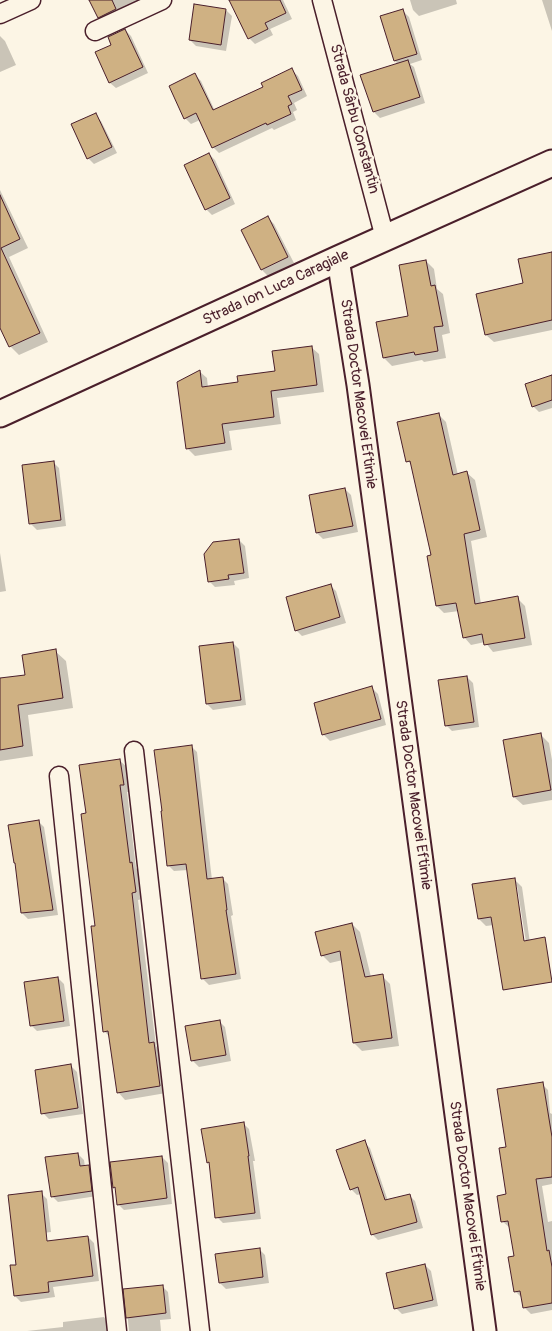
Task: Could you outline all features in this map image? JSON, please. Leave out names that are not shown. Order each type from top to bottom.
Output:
[{"type":"main road","name":"Strada Ion Luca Caragiale","points":[[0,414],[552,163]]},
{"type":"street","points":[[0,14],[31,0]]},
{"type":"street","points":[[96,31],[162,0]]},
{"type":"street","name":"Strada Sârbu Constantin","points":[[322,0],[386,238]]},
{"type":"street","name":"Strada Doctor Macovei Eftimie","points":[[338,259],[358,385],[485,1331]]},
{"type":"street","points":[[134,751],[200,1331]]},
{"type":"street","points":[[59,776],[117,1331]]},
{"type":"building","points":[[89,0],[112,0],[116,9],[98,18]]},
{"type":"building","points":[[229,0],[280,0],[286,13],[265,23],[268,29],[248,39]]},
{"type":"building","points":[[194,4],[226,9],[221,45],[189,40]]},
{"type":"building","points":[[403,9],[417,54],[394,61],[380,16]]},
{"type":"building","points":[[125,29],[143,67],[109,83],[95,52],[111,45],[108,37]]},
{"type":"building","points":[[408,60],[420,97],[373,112],[360,75]]},
{"type":"building","points":[[292,68],[302,90],[288,96],[292,104],[288,106],[291,114],[267,125],[266,123],[212,148],[196,113],[184,119],[169,86],[195,73],[213,110],[263,87],[261,83]]},
{"type":"building","points":[[96,113],[112,147],[87,159],[71,124]]},
{"type":"building","points":[[209,153],[230,198],[205,210],[184,165]]},
{"type":"building","points":[[0,195],[20,239],[1,248],[40,333],[9,347],[0,328]]},
{"type":"building","points":[[268,216],[288,257],[261,270],[241,230]]},
{"type":"building","points":[[552,252],[552,320],[485,335],[476,294],[523,283],[518,259]]},
{"type":"building","points":[[426,260],[431,286],[435,285],[443,326],[434,327],[438,351],[415,355],[414,352],[383,358],[376,322],[408,316],[399,265]]},
{"type":"building","points":[[312,346],[317,385],[271,391],[274,417],[222,424],[225,443],[186,449],[177,382],[200,370],[202,387],[238,382],[237,376],[275,371],[272,351]]},
{"type":"building","points":[[552,375],[552,400],[532,407],[525,384]]},
{"type":"building","points":[[439,413],[453,475],[467,471],[480,530],[464,534],[475,604],[518,596],[525,638],[484,645],[482,634],[463,638],[456,603],[436,606],[427,556],[431,555],[410,461],[406,462],[397,422]]},
{"type":"building","points":[[54,461],[61,520],[29,524],[22,465]]},
{"type":"building","points":[[345,488],[353,526],[316,533],[309,495]]},
{"type":"building","points":[[239,539],[244,573],[228,575],[229,579],[208,582],[204,554],[213,542]]},
{"type":"building","points":[[331,584],[340,617],[295,631],[286,597]]},
{"type":"building","points":[[233,642],[241,700],[206,704],[199,646]]},
{"type":"building","points":[[56,649],[63,698],[18,705],[23,746],[0,750],[0,678],[25,675],[22,655]]},
{"type":"building","points":[[467,676],[474,722],[445,726],[438,680]]},
{"type":"building","points":[[372,686],[381,719],[322,735],[314,703]]},
{"type":"building","points":[[541,733],[551,790],[513,797],[503,740]]},
{"type":"building","points":[[192,745],[207,879],[223,877],[236,974],[201,979],[186,864],[167,866],[154,750]]},
{"type":"building","points":[[120,759],[124,785],[120,785],[130,863],[132,862],[136,892],[132,893],[149,1043],[154,1042],[160,1086],[117,1093],[108,1031],[103,1032],[91,926],[95,926],[81,814],[86,813],[79,765]]},
{"type":"building","points":[[39,820],[53,910],[21,913],[8,825]]},
{"type":"building","points":[[515,878],[524,941],[545,937],[552,982],[503,990],[491,917],[478,919],[472,884]]},
{"type":"building","points":[[352,923],[365,977],[383,974],[392,1038],[353,1043],[340,951],[321,956],[315,932]]},
{"type":"building","points":[[58,977],[64,1021],[30,1026],[24,982]]},
{"type":"building","points":[[220,1020],[226,1055],[191,1061],[185,1026]]},
{"type":"building","points":[[71,1064],[78,1108],[41,1114],[35,1070]]},
{"type":"building","points":[[543,1082],[552,1137],[552,1177],[536,1179],[547,1251],[549,1250],[552,1267],[552,1303],[523,1308],[520,1291],[514,1292],[508,1257],[514,1256],[508,1221],[501,1222],[497,1196],[506,1194],[499,1148],[506,1147],[497,1089]]},
{"type":"building","points":[[244,1122],[255,1213],[215,1218],[209,1162],[207,1163],[201,1129]]},
{"type":"building","points":[[365,1140],[385,1200],[410,1194],[417,1222],[371,1235],[358,1187],[350,1190],[336,1150]]},
{"type":"building","points":[[78,1153],[80,1166],[89,1165],[92,1191],[51,1197],[45,1157]]},
{"type":"building","points":[[162,1156],[167,1198],[117,1205],[110,1162]]},
{"type":"building","points":[[42,1191],[47,1241],[88,1236],[93,1276],[48,1282],[49,1292],[14,1296],[10,1265],[16,1265],[8,1195]]},
{"type":"building","points":[[260,1248],[263,1277],[219,1283],[215,1254]]},
{"type":"building","points":[[425,1264],[433,1300],[394,1309],[386,1273]]},
{"type":"building","points":[[163,1285],[166,1313],[126,1318],[123,1289]]}]
